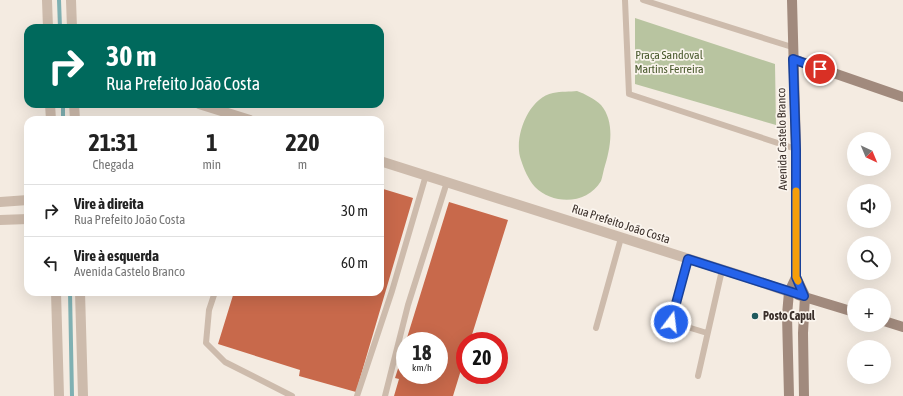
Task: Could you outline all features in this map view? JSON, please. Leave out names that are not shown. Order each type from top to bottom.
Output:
[{"type":"main road","name":"Avenida Castelo Branco","points":[[792,0],[792,47],[796,150],[796,277],[804,296],[804,396]]},
{"type":"main road","points":[[793,59],[903,97]]},
{"type":"main road","name":"Avenida Castelo Branco","points":[[789,396],[787,315],[789,292],[796,277]]},
{"type":"main road","name":"Rua Prefeito João Costa","points":[[789,292],[847,310]]},
{"type":"main road","points":[[891,323],[903,327]]},
{"type":"street","points":[[47,0],[48,24]]},
{"type":"street","points":[[71,0],[72,24]]},
{"type":"street","points":[[212,108],[237,116]]},
{"type":"street","name":"Rua Prefeito João Costa","points":[[384,162],[789,292]]},
{"type":"street","points":[[0,202],[24,200]]},
{"type":"street","points":[[0,220],[24,219]]},
{"type":"street","points":[[56,296],[59,396]]},
{"type":"street","points":[[80,296],[83,396]]},
{"type":"lane","points":[[625,0],[629,94],[796,150]]},
{"type":"lane","points":[[643,0],[792,47]]},
{"type":"lane","points":[[357,396],[392,291],[426,176]]},
{"type":"lane","points":[[385,396],[408,305],[447,182]]},
{"type":"lane","points":[[596,328],[621,238]]},
{"type":"lane","points":[[688,259],[671,322],[707,333]]},
{"type":"lane","points":[[698,376],[722,270]]},
{"type":"lane","points":[[214,296],[209,310],[206,343],[225,362],[292,396]]},
{"type":"green space","name":"Praça Sandoval Martins Ferreira","points":[[635,18],[775,64],[776,125],[635,84]]},
{"type":"green space","points":[[577,91],[596,101],[606,112],[610,128],[610,145],[601,181],[595,189],[587,195],[579,198],[570,200],[560,199],[542,193],[535,187],[526,174],[521,160],[519,141],[525,120],[536,102],[544,96],[553,93]]},
{"type":"building","points":[[384,189],[413,198],[356,392],[299,376],[300,370],[218,344],[233,296],[384,296]]},
{"type":"building","points":[[449,202],[508,220],[473,332],[456,332],[457,384],[453,396],[394,396],[398,384],[448,384],[448,332],[409,332]]},
{"type":"waterway","points":[[59,0],[60,24]]},
{"type":"waterway","points":[[63,108],[63,116]]},
{"type":"waterway","points":[[70,296],[72,396]]},
{"type":"slow traffic","points":[[796,191],[796,277],[798,281]]},
{"type":"place","name":"Posto Capul","points":[[755,316]]},
{"type":"route","points":[[671,322],[688,259],[804,296],[796,277],[796,150],[793,59],[820,69]]}]
